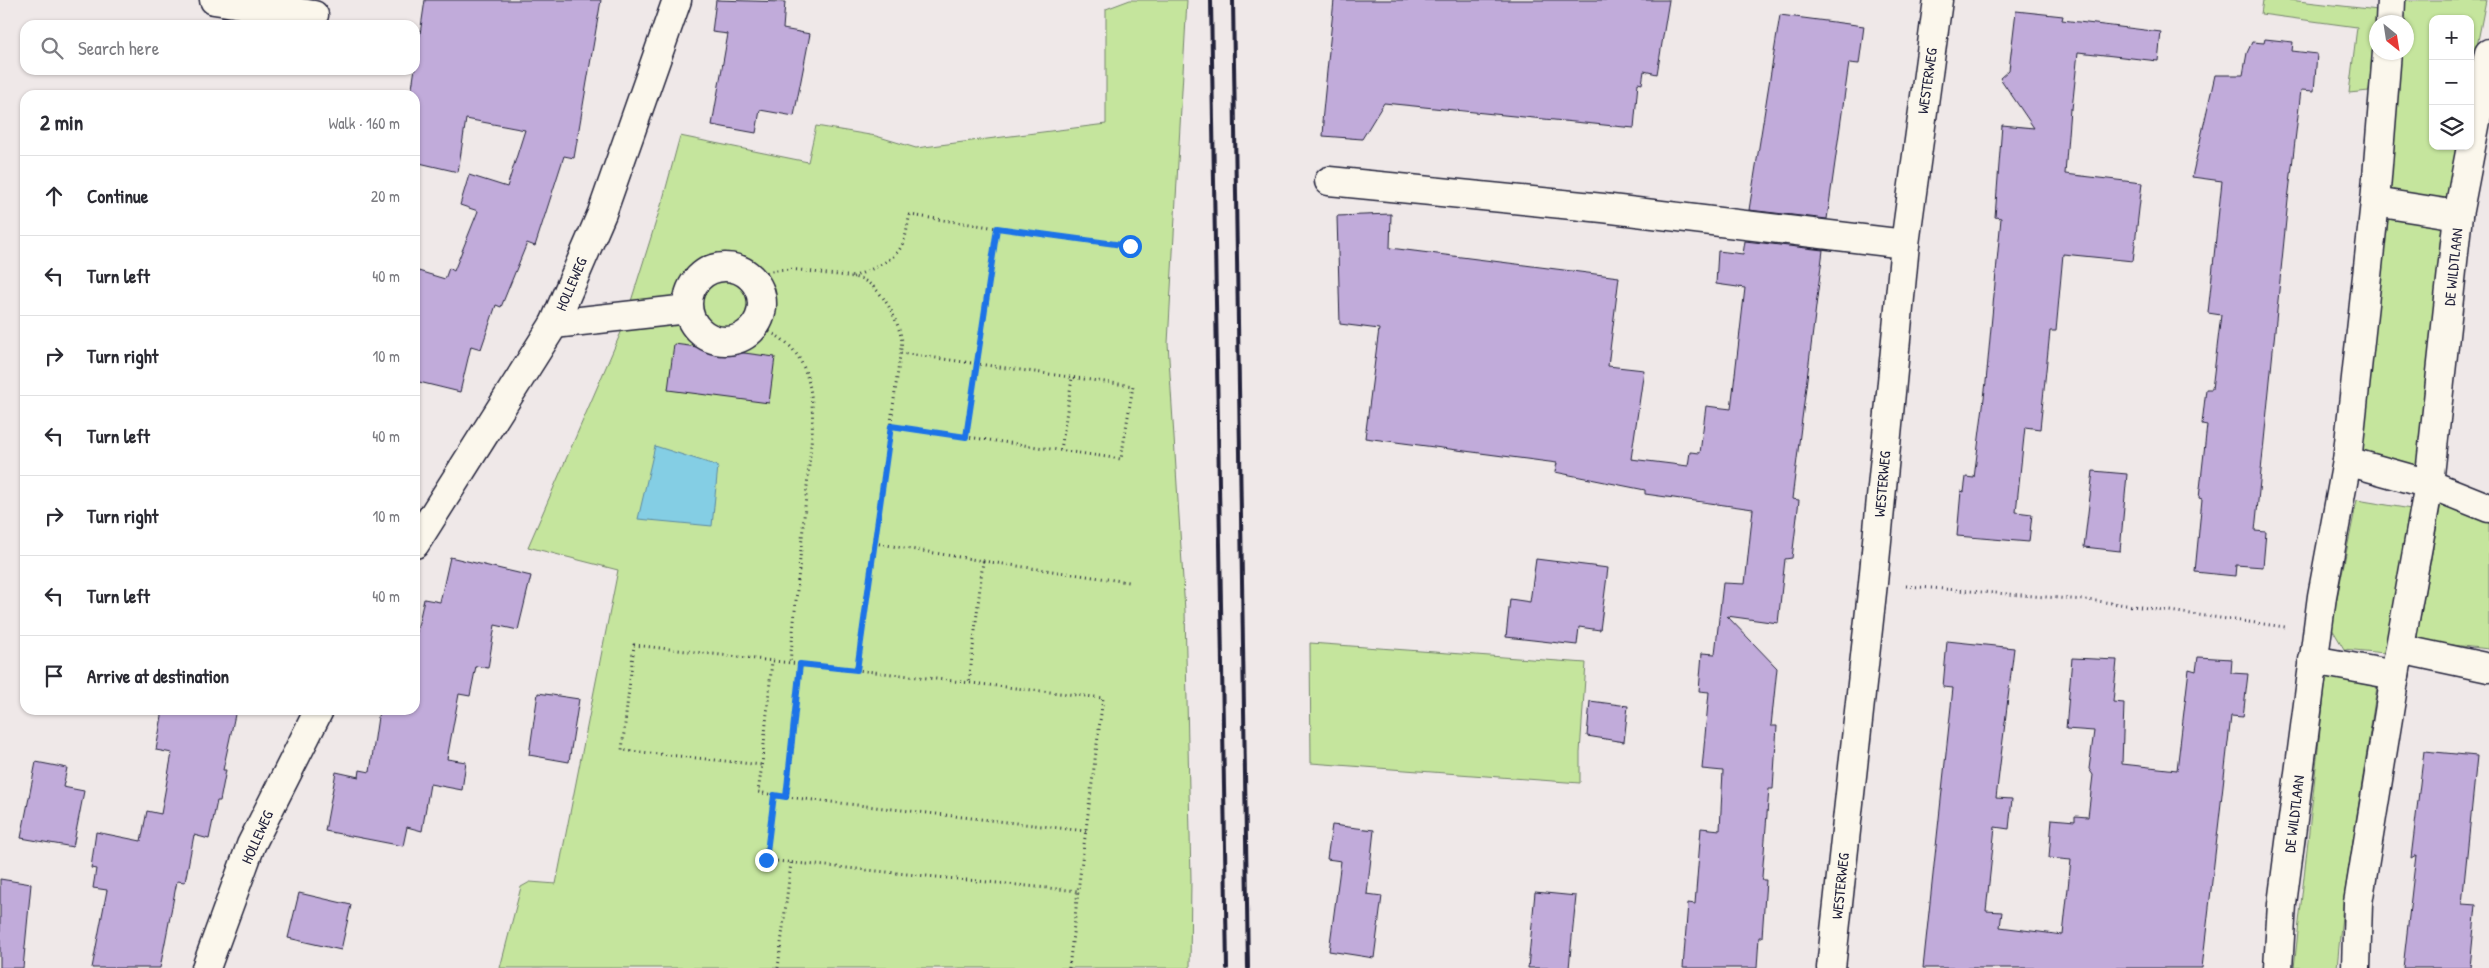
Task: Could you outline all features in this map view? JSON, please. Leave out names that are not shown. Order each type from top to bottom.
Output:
[{"type":"street","points":[[214,0],[314,15]]},
{"type":"street","name":"HOLLEWEG","points":[[420,536],[554,324],[602,213],[677,0]]},
{"type":"street","name":"WESTERWEG","points":[[1831,968],[1873,583],[1905,244],[1938,0]]},
{"type":"street","points":[[2390,15],[2391,0]]},
{"type":"street","name":"DE WILDTLAAN","points":[[2356,968],[2358,903],[2429,484],[2458,215],[2489,53]]},
{"type":"street","name":"DE WILDTLAAN","points":[[2278,968],[2282,904],[2313,660],[2322,596],[2347,461],[2376,202],[2386,60]]},
{"type":"street","points":[[1330,181],[1603,208],[1905,244]]},
{"type":"street","points":[[2376,202],[2458,215]]},
{"type":"street","points":[[733,268],[753,279],[762,300],[762,313],[756,325],[747,334],[736,340],[723,341],[711,338],[700,331],[692,320],[688,309],[693,286],[700,276],[710,270],[733,268]]},
{"type":"street","points":[[554,324],[688,309]]},
{"type":"street","points":[[2347,461],[2429,484],[2489,508]]},
{"type":"street","points":[[2400,649],[2489,668]]},
{"type":"street","points":[[2313,660],[2395,676]]},
{"type":"street","name":"HOLLEWEG","points":[[206,968],[251,845],[316,715]]},
{"type":"path","points":[[853,277],[877,267],[895,254],[902,246],[910,215],[1130,246]]},
{"type":"path","points":[[966,437],[997,228]]},
{"type":"path","points":[[753,279],[773,269],[790,269],[853,277],[870,285],[882,298],[900,330],[901,353],[857,670]]},
{"type":"path","points":[[756,325],[780,338],[801,360],[812,397],[812,434],[790,663]]},
{"type":"path","points":[[891,426],[1121,458],[1132,386],[901,353]]},
{"type":"path","points":[[1061,450],[1072,378]]},
{"type":"path","points":[[874,543],[1128,582]]},
{"type":"path","points":[[969,683],[983,561]]},
{"type":"path","points":[[1873,583],[2097,602],[2296,629],[2313,660]]},
{"type":"path","points":[[762,764],[622,750],[634,645],[1103,698],[1069,968]]},
{"type":"path","points":[[772,661],[758,792],[786,797],[1086,830]]},
{"type":"path","points":[[786,797],[800,664]]},
{"type":"path","points":[[774,795],[766,860],[1078,891]]},
{"type":"path","points":[[778,968],[791,862]]},
{"type":"green space","points":[[1130,0],[1187,0],[1168,343],[1185,611],[1191,879],[1190,968],[500,968],[521,887],[530,882],[556,884],[618,570],[528,547],[622,330],[663,199],[680,136],[808,162],[816,126],[876,136],[916,148],[1106,124],[1106,9]]},
{"type":"green space","points":[[2263,0],[2289,0],[2378,10],[2377,15],[2369,15],[2369,60],[2372,60],[2369,91],[2349,93],[2357,27],[2261,14]]},
{"type":"green space","points":[[2404,0],[2486,0],[2474,62],[2474,15],[2429,15],[2429,150],[2457,150],[2447,200],[2389,191],[2399,60],[2414,60],[2414,15],[2403,15]]},
{"type":"green space","points":[[2388,219],[2442,226],[2418,470],[2356,454]]},
{"type":"green space","points":[[2357,500],[2411,509],[2395,629],[2385,653],[2344,649],[2331,627]]},
{"type":"green space","points":[[2441,503],[2489,523],[2489,649],[2416,641]]},
{"type":"green space","points":[[1310,643],[1586,663],[1580,783],[1311,763]]},
{"type":"green space","points":[[2326,676],[2377,687],[2343,904],[2337,968],[2294,968]]},
{"type":"water","points":[[655,446],[718,466],[712,526],[638,519]]},
{"type":"building","points":[[425,0],[601,0],[574,158],[564,156],[535,246],[527,243],[501,307],[496,305],[481,349],[471,346],[460,392],[420,382],[420,272],[445,279],[449,268],[454,271],[478,211],[460,205],[469,175],[507,187],[525,130],[466,119],[458,172],[420,163],[420,90],[412,90],[414,75],[420,75],[420,34]]},
{"type":"building","points":[[716,0],[785,2],[783,29],[810,34],[794,116],[760,110],[756,133],[712,125],[728,34],[712,32]]},
{"type":"building","points":[[1334,0],[1669,0],[1657,74],[1644,71],[1642,84],[1638,83],[1634,128],[1384,103],[1362,139],[1323,136],[1324,122],[1322,122]]},
{"type":"building","points":[[2016,11],[2063,16],[2062,20],[2161,32],[2158,61],[2078,52],[2072,109],[2070,109],[2065,174],[2142,183],[2133,261],[2063,254],[2056,331],[2050,331],[2040,429],[2025,427],[2016,512],[2032,514],[2029,542],[1957,536],[1961,491],[1964,492],[1966,477],[1974,478],[1986,382],[2001,218],[1995,217],[2002,125],[2034,128],[2000,78],[2009,70]]},
{"type":"building","points":[[1780,15],[1864,26],[1859,64],[1849,63],[1827,219],[1749,210]]},
{"type":"building","points":[[222,17],[242,20],[222,20]]},
{"type":"building","points":[[2265,39],[2293,42],[2292,51],[2317,54],[2314,91],[2301,90],[2288,200],[2255,531],[2266,532],[2263,567],[2236,565],[2235,576],[2195,572],[2202,499],[2199,498],[2207,425],[2202,424],[2206,389],[2212,389],[2221,315],[2208,313],[2222,181],[2192,177],[2215,75],[2243,75],[2247,53],[2252,42],[2264,43]]},
{"type":"building","points":[[1391,214],[1390,248],[1619,277],[1608,366],[1644,370],[1631,459],[1688,466],[1690,452],[1700,453],[1706,406],[1731,409],[1745,288],[1716,284],[1718,251],[1743,254],[1745,241],[1823,250],[1792,499],[1799,500],[1792,558],[1785,559],[1778,623],[1727,616],[1777,668],[1771,726],[1777,726],[1773,789],[1769,789],[1762,877],[1763,880],[1766,880],[1762,937],[1759,937],[1757,968],[1683,968],[1688,903],[1695,904],[1701,828],[1720,830],[1723,771],[1702,769],[1709,692],[1699,691],[1702,653],[1715,654],[1723,583],[1745,584],[1753,509],[1645,494],[1645,490],[1555,472],[1557,463],[1365,438],[1379,329],[1340,324],[1337,216]]},
{"type":"building","points":[[674,344],[775,357],[769,403],[668,390]]},
{"type":"building","points":[[2093,471],[2127,474],[2120,551],[2084,547]]},
{"type":"building","points":[[450,557],[531,576],[518,630],[495,625],[488,668],[476,666],[470,696],[459,694],[447,759],[466,762],[462,790],[430,784],[422,831],[407,827],[403,846],[325,831],[336,772],[359,777],[360,770],[370,772],[378,715],[420,715],[420,617],[424,599],[440,602]]},
{"type":"building","points":[[1536,559],[1608,568],[1600,630],[1579,627],[1577,645],[1506,637],[1510,599],[1530,602]]},
{"type":"building","points":[[1947,641],[2014,648],[1996,798],[2012,799],[2009,829],[1995,827],[1986,911],[2002,912],[2000,927],[2063,935],[2071,860],[2049,858],[2052,819],[2075,821],[2075,816],[2088,817],[2093,775],[2089,769],[2094,731],[2066,729],[2072,658],[2117,660],[2113,702],[2124,703],[2122,764],[2177,770],[2189,669],[2196,671],[2198,657],[2232,659],[2231,673],[2248,674],[2243,717],[2231,716],[2202,968],[1923,968],[1953,688],[1943,687]]},
{"type":"building","points":[[538,693],[579,699],[569,762],[529,755]]},
{"type":"building","points":[[1590,701],[1628,706],[1624,742],[1587,736]]},
{"type":"building","points":[[162,715],[235,715],[223,770],[226,770],[220,801],[217,801],[209,839],[194,835],[185,882],[177,881],[160,968],[92,968],[107,890],[93,888],[96,869],[91,868],[96,832],[141,841],[147,811],[161,814],[172,753],[156,750]]},
{"type":"building","points":[[2424,751],[2477,756],[2462,904],[2476,905],[2470,968],[2403,968],[2416,855],[2411,858]]},
{"type":"building","points":[[36,762],[67,768],[63,787],[84,791],[73,847],[21,838]]},
{"type":"building","points":[[1332,825],[1374,830],[1367,894],[1382,896],[1374,958],[1329,951],[1341,861],[1327,859]]},
{"type":"building","points":[[0,879],[31,884],[23,968],[0,968]]},
{"type":"building","points":[[1535,892],[1576,896],[1569,968],[1528,968]]},
{"type":"building","points":[[299,893],[351,905],[341,950],[288,938]]},
{"type":"railway","points":[[1211,0],[1227,968]]},
{"type":"railway","points":[[1233,0],[1248,968]]},
{"type":"route","points":[[766,860],[774,795],[786,797],[800,664],[857,670],[891,426],[966,437],[997,228],[1130,246]]}]
